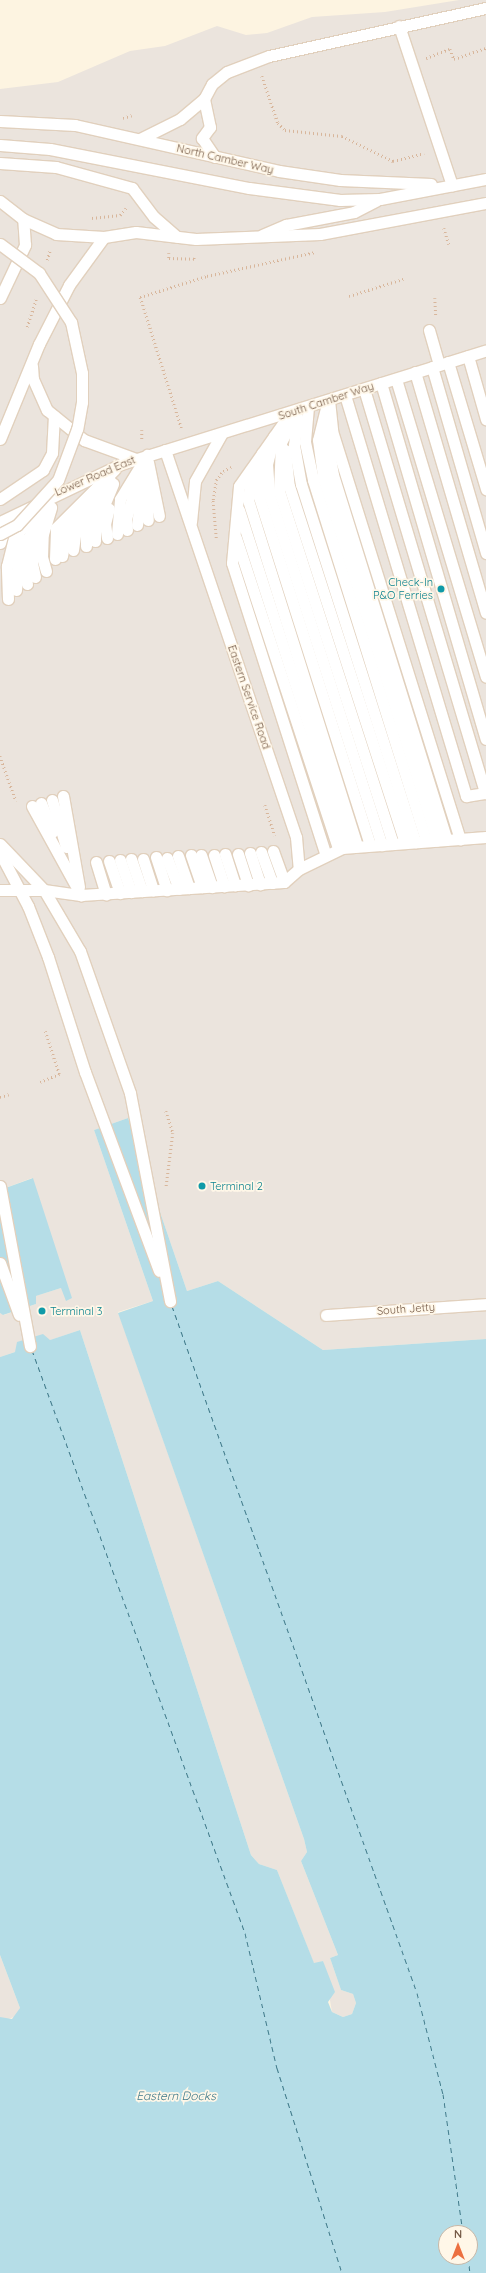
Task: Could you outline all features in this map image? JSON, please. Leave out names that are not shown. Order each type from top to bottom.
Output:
[{"type":"lane","points":[[140,139],[180,119],[204,99],[212,84],[227,72],[269,56],[399,26],[486,8]]},
{"type":"lane","points":[[399,26],[452,185]]},
{"type":"lane","points":[[204,99],[210,127],[202,138],[215,157]]},
{"type":"lane","name":"North Camber Way","points":[[0,121],[75,125],[215,157],[340,180],[452,185]]},
{"type":"lane","name":"North Camber Way","points":[[0,145],[50,149],[127,162],[295,196],[380,199],[486,179]]},
{"type":"lane","points":[[0,163],[56,167],[132,188],[154,217],[178,238]]},
{"type":"lane","name":"North Camber Way","points":[[252,238],[286,226],[354,212],[380,199]]},
{"type":"lane","name":"North Camber Way","points":[[0,201],[23,219],[56,234],[104,237],[136,232],[178,238],[252,238],[320,234],[486,203]]},
{"type":"lane","points":[[0,298],[25,245],[23,219]]},
{"type":"lane","points":[[0,439],[31,364],[69,285],[104,237]]},
{"type":"lane","points":[[0,244],[39,273],[71,322],[82,373],[82,402],[77,429],[58,480],[17,525],[0,534]]},
{"type":"lane","points":[[429,330],[440,365],[486,488]]},
{"type":"lane","name":"South Camber Way","points":[[165,450],[486,350]]},
{"type":"lane","points":[[486,357],[468,356],[486,420]]},
{"type":"lane","points":[[31,364],[33,379],[47,410],[84,440],[136,459]]},
{"type":"lane","points":[[440,365],[486,553]]},
{"type":"lane","points":[[415,372],[486,613]]},
{"type":"lane","points":[[396,378],[486,677]]},
{"type":"lane","points":[[381,383],[486,739]]},
{"type":"lane","points":[[345,395],[466,796],[485,793],[364,389]]},
{"type":"lane","points":[[328,400],[332,432],[460,839]]},
{"type":"lane","points":[[328,400],[325,428],[333,475],[437,841]]},
{"type":"lane","points":[[300,409],[313,480],[437,841]]},
{"type":"lane","points":[[300,409],[281,431],[264,446],[255,458],[239,486],[232,563],[326,855]]},
{"type":"lane","points":[[300,409],[295,424],[294,445],[301,484],[410,843]]},
{"type":"lane","points":[[0,499],[43,470],[52,454],[54,416]]},
{"type":"lane","points":[[281,431],[289,486],[410,843]]},
{"type":"lane","points":[[281,431],[279,491],[388,844]]},
{"type":"lane","name":"Eastern Service Road","points":[[191,527],[195,481],[222,433]]},
{"type":"lane","points":[[264,446],[258,469],[259,497],[370,845]]},
{"type":"lane","name":"Eastern Service Road","points":[[165,450],[296,837],[299,869]]},
{"type":"lane","name":"Lower Road East","points":[[2,521],[55,493],[122,464],[165,450]]},
{"type":"lane","points":[[147,455],[159,516]]},
{"type":"lane","points":[[147,455],[148,520]]},
{"type":"lane","points":[[137,525],[147,455]]},
{"type":"lane","points":[[122,464],[105,524],[117,534],[120,499],[147,455]]},
{"type":"lane","points":[[255,458],[248,500],[347,848]]},
{"type":"lane","points":[[91,544],[95,527],[122,464]]},
{"type":"lane","points":[[73,550],[76,530],[122,464]]},
{"type":"lane","points":[[58,558],[56,528],[122,464]]},
{"type":"lane","points":[[46,571],[42,557],[43,534],[55,493]]},
{"type":"lane","points":[[31,581],[35,538],[55,493]]},
{"type":"lane","points":[[16,590],[20,538],[55,493]]},
{"type":"lane","points":[[8,599],[6,566],[14,537],[55,493]]},
{"type":"lane","points":[[237,504],[347,848]]},
{"type":"lane","points":[[0,529],[2,521]]},
{"type":"lane","points":[[0,544],[2,521]]},
{"type":"lane","points":[[0,563],[2,521]]},
{"type":"lane","points":[[234,532],[347,848]]},
{"type":"lane","points":[[63,796],[81,895]]},
{"type":"lane","points":[[52,800],[81,895]]},
{"type":"lane","points":[[36,805],[81,895]]},
{"type":"lane","points":[[0,890],[44,890],[81,895],[284,882],[299,869],[326,855],[347,848],[486,837]]},
{"type":"lane","points":[[0,844],[44,890],[80,951],[130,1093],[170,1301],[85,1072],[48,957],[19,889],[0,853]]},
{"type":"lane","points":[[261,852],[272,883]]},
{"type":"lane","points":[[273,852],[284,882]]},
{"type":"lane","points":[[250,853],[260,884]]},
{"type":"lane","points":[[238,854],[248,885]]},
{"type":"lane","points":[[196,855],[207,887]]},
{"type":"lane","points":[[220,855],[230,886]]},
{"type":"lane","points":[[156,857],[167,890]]},
{"type":"lane","points":[[173,857],[184,889]]},
{"type":"lane","points":[[131,859],[131,892]]},
{"type":"lane","points":[[143,859],[153,890]]},
{"type":"lane","points":[[114,860],[131,892]]},
{"type":"lane","points":[[96,862],[106,894]]},
{"type":"lane","points":[[0,1186],[30,1346],[0,1263]]},
{"type":"lane","name":"South Jetty","points":[[326,1315],[486,1304]]},
{"type":"path","points":[[410,60],[450,49],[454,59],[486,48]]},
{"type":"path","points":[[269,56],[274,66],[260,71],[278,123],[285,130],[342,136],[393,161],[427,152],[429,158]]},
{"type":"path","points":[[436,229],[444,228],[449,244]]},
{"type":"path","points":[[181,428],[140,297],[207,276],[320,251]]},
{"type":"path","points":[[349,296],[403,280]]},
{"type":"path","points":[[435,298],[436,305]]},
{"type":"path","points":[[0,756],[17,805]]},
{"type":"path","points":[[265,805],[277,840]]},
{"type":"path","points":[[40,1082],[59,1074],[45,1031]]},
{"type":"path","points":[[0,1098],[9,1094]]},
{"type":"shaded area","points":[[459,0],[486,0],[486,1339],[323,1350],[218,1281],[187,1291],[128,1118],[94,1130],[153,1301],[118,1312],[304,1839],[307,1852],[301,1861],[338,1955],[330,1958],[341,1990],[353,1994],[356,2003],[352,2014],[343,2017],[332,2012],[323,1961],[314,1964],[277,1870],[259,1864],[251,1855],[80,1330],[0,1357],[0,1313],[4,1315],[36,1304],[36,1296],[61,1288],[32,1178],[0,1190],[0,89],[58,82],[130,51],[165,46],[217,26],[246,35],[267,33],[312,17],[385,12]]},
{"type":"shaded area","points":[[0,1955],[20,2008],[17,2016],[5,2020],[0,2017]]},
{"type":"water","name":"Eastern Docks","points":[[128,1118],[187,1291],[218,1281],[323,1350],[486,1339],[486,2273],[0,2273],[0,2017],[12,2019],[20,2008],[0,1955],[0,1357],[15,1352],[17,1342],[43,1334],[50,1340],[80,1330],[251,1855],[259,1864],[277,1870],[314,1963],[323,1961],[335,1992],[328,2002],[332,2012],[343,2017],[352,2014],[356,2003],[353,1994],[341,1990],[330,1958],[338,1955],[301,1861],[307,1852],[304,1839],[118,1313],[153,1301],[94,1130]]},
{"type":"water","points":[[33,1178],[72,1298],[66,1301],[61,1288],[36,1296],[36,1304],[3,1315],[0,1313],[0,1190]]},
{"type":"ferry route","points":[[172,1306],[417,1993],[443,2094],[462,2225]]},
{"type":"ferry route","points":[[32,1350],[245,1933],[277,2068],[342,2273]]},
{"type":"ferry route","points":[[469,2265],[470,2273]]},
{"type":"place","name":"Check-In P&O Ferries","points":[[441,589]]},
{"type":"place","name":"Terminal 2","points":[[202,1186]]},
{"type":"place","name":"Terminal 3","points":[[42,1311]]}]
